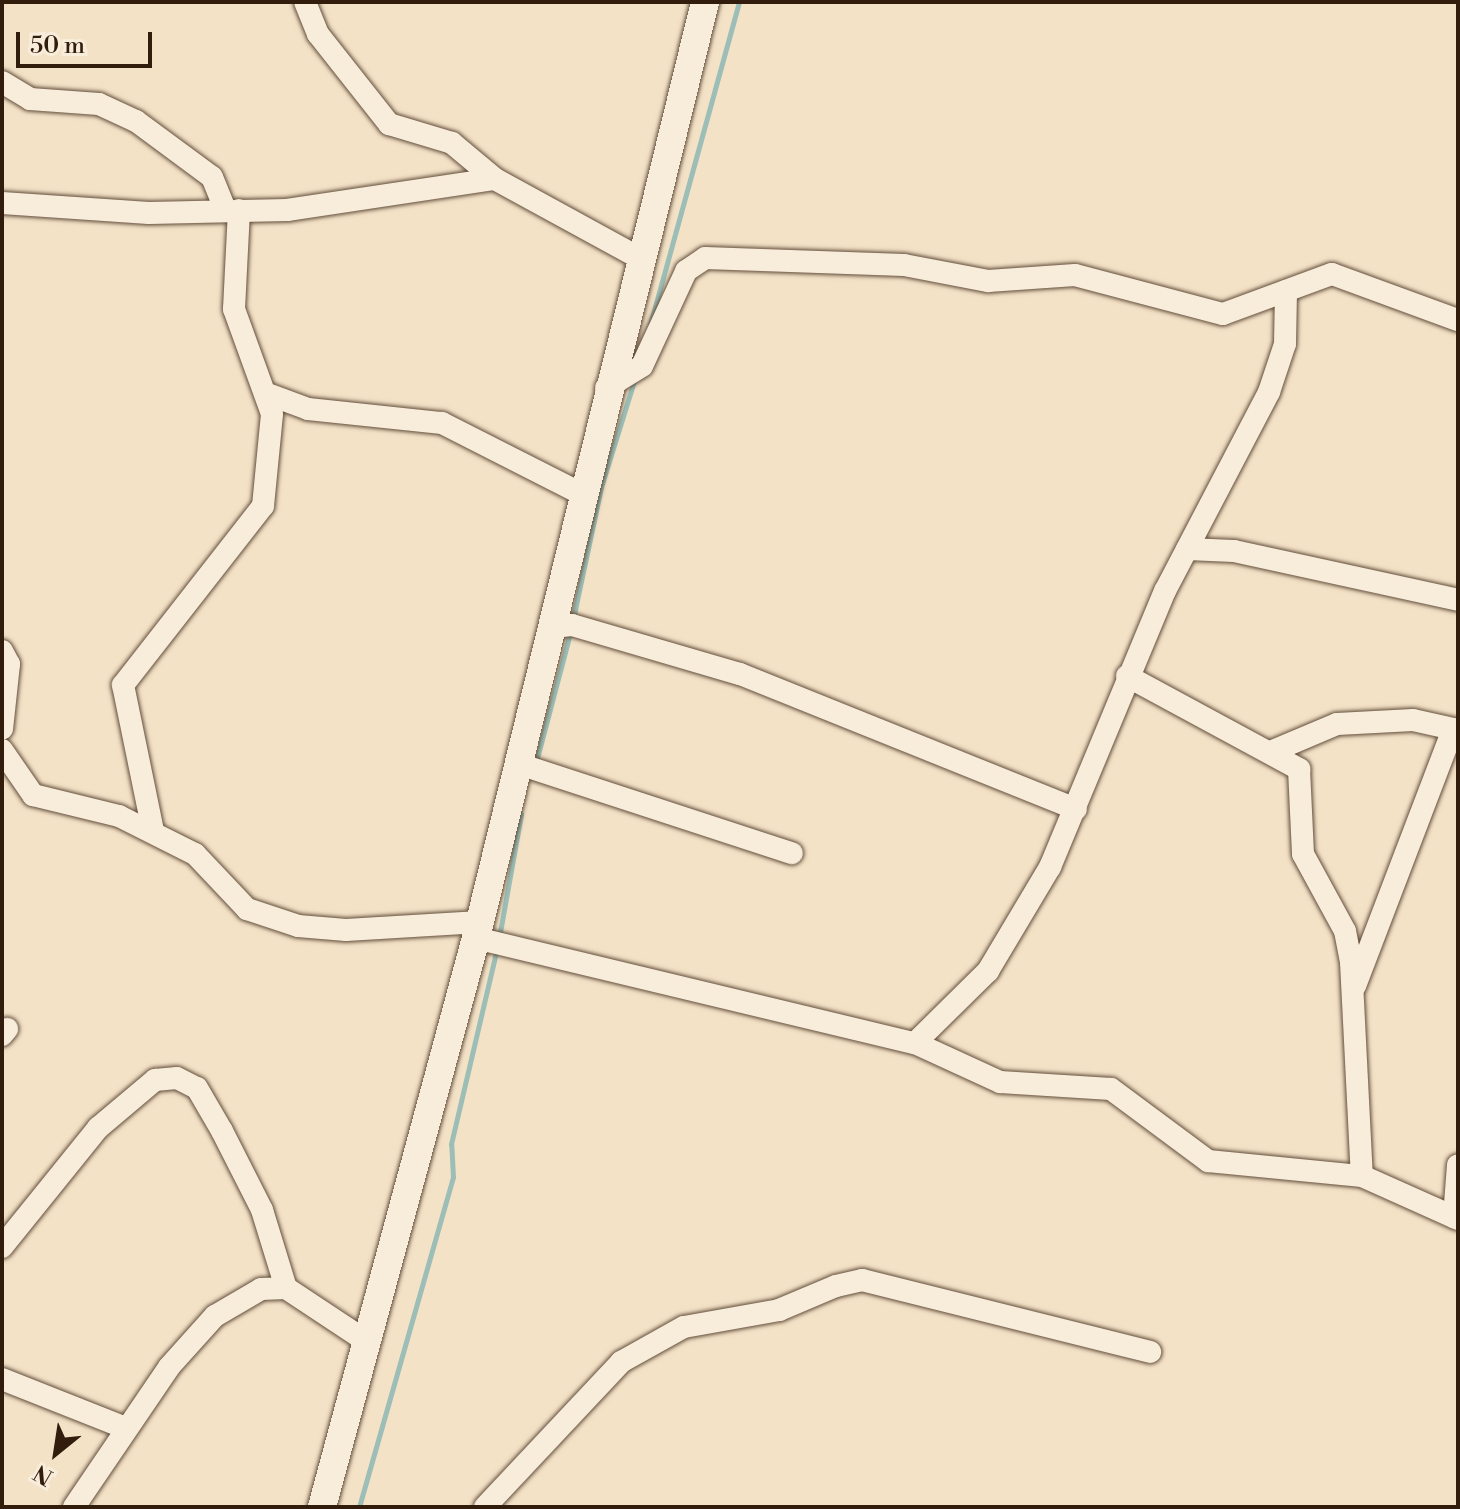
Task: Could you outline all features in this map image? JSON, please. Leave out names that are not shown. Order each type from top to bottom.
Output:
[{"type":"street","points":[[305,2],[318,34],[389,124],[452,143],[495,179],[641,259]]},
{"type":"street","points":[[322,1507],[478,930],[586,496],[606,388],[705,2]]},
{"type":"street","points":[[2,82],[30,99],[99,104],[136,121],[212,177],[232,210],[234,309],[272,414],[263,506],[123,685],[153,831]]},
{"type":"street","points":[[2,203],[232,210],[333,206],[398,190],[495,179]]},
{"type":"street","points":[[606,388],[642,366],[686,271],[705,258],[904,265],[988,281],[1075,275],[1223,314],[1332,274],[1458,320]]},
{"type":"street","points":[[915,1043],[1020,930],[1076,809],[1127,676],[1187,549],[1269,392],[1285,344],[1286,291]]},
{"type":"street","points":[[265,393],[308,409],[442,423],[586,496]]},
{"type":"street","points":[[1187,549],[1234,551],[1458,600]]},
{"type":"street","points":[[553,627],[572,625],[740,674],[1076,809]]},
{"type":"street","points":[[2,651],[9,664],[2,729]]},
{"type":"street","points":[[1127,676],[1273,751],[1304,779],[1303,854],[1345,931],[1353,991],[1362,1176]]},
{"type":"street","points":[[1273,751],[1337,724],[1413,720],[1456,730],[1353,991]]},
{"type":"street","points":[[2,750],[33,795],[153,831],[207,861],[247,909],[298,926],[478,930],[915,1043],[1000,1082],[1111,1089],[1208,1161],[1362,1176],[1456,1218],[1458,1165]]},
{"type":"street","points":[[519,764],[792,853]]},
{"type":"street","points":[[2,1247],[98,1128],[155,1080],[177,1078],[197,1088],[222,1131],[262,1210],[286,1288]]},
{"type":"street","points":[[485,1507],[621,1362],[684,1327],[779,1310],[836,1286],[862,1280],[1150,1352]]},
{"type":"street","points":[[74,1507],[126,1428],[215,1316],[261,1289],[286,1288],[366,1341]]},
{"type":"street","points":[[2,1379],[126,1428]]},
{"type":"waterway","points":[[650,325],[739,2]]},
{"type":"waterway","points":[[573,619],[601,487],[634,381]]},
{"type":"waterway","points":[[536,762],[570,633]]},
{"type":"waterway","points":[[499,938],[521,814]]},
{"type":"waterway","points":[[359,1507],[453,1177],[451,1144],[497,948]]}]
